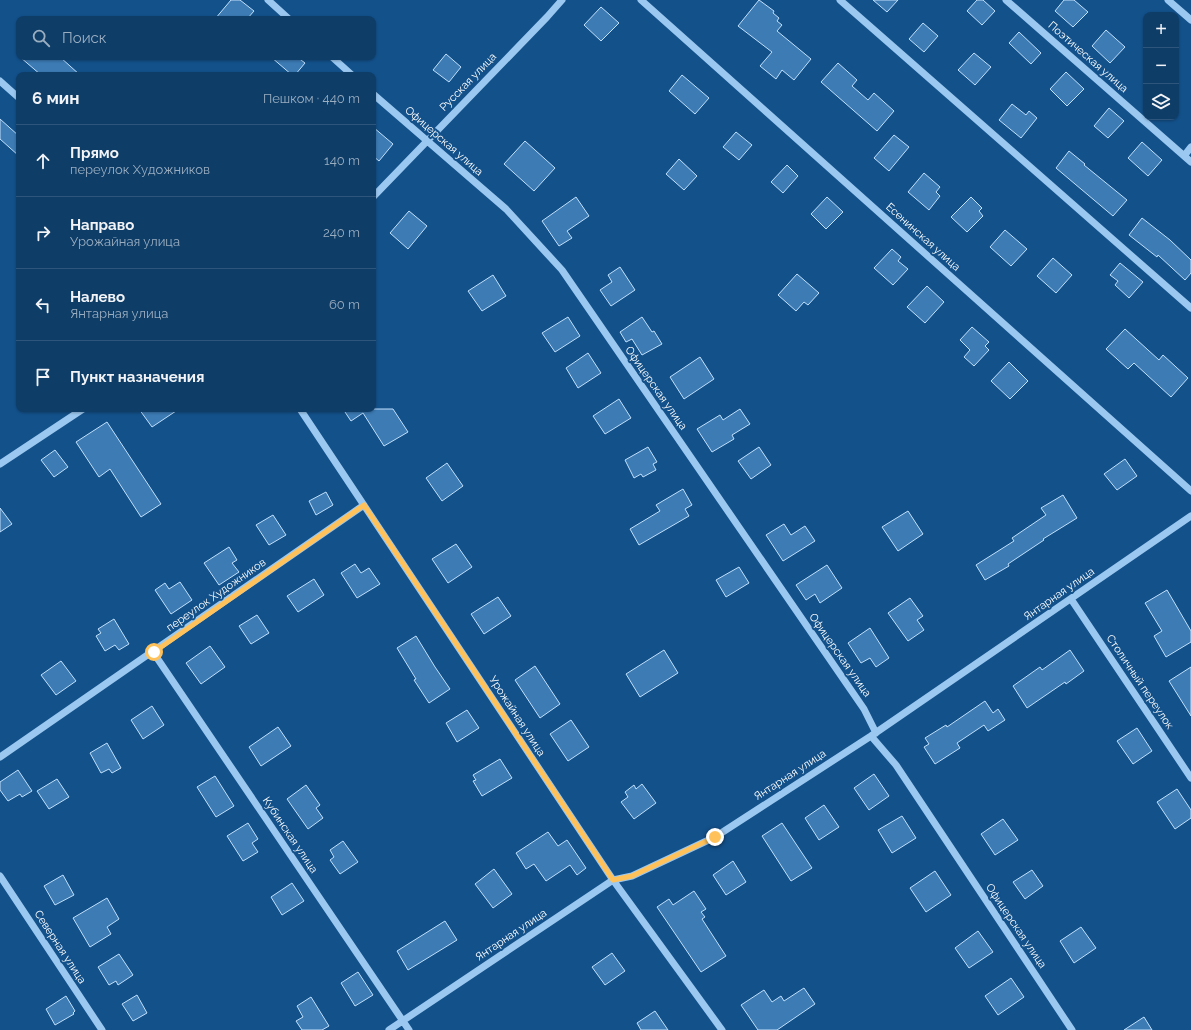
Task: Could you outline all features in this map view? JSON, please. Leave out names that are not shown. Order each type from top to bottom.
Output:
[{"type":"street","points":[[268,0],[286,16]]},
{"type":"street","name":"Русская улица","points":[[376,194],[562,0]]},
{"type":"street","name":"Есенинская улица","points":[[641,0],[1191,491]]},
{"type":"street","points":[[840,0],[1191,308]]},
{"type":"street","name":"Поэтическая улица","points":[[1006,0],[1191,162]]},
{"type":"street","points":[[1168,0],[1191,20]]},
{"type":"street","points":[[335,60],[349,72]]},
{"type":"street","points":[[0,81],[16,95]]},
{"type":"street","name":"Офицерская улица","points":[[376,97],[506,209],[562,270],[864,709],[874,734],[1072,1030]]},
{"type":"street","points":[[1184,156],[1191,147]]},
{"type":"street","points":[[0,464],[78,412]]},
{"type":"street","name":"Урожайная улица","points":[[302,412],[613,880],[722,1030]]},
{"type":"street","name":"переулок Художников","points":[[0,757],[154,652],[364,505]]},
{"type":"street","name":"Янтарная улица","points":[[389,1030],[613,880],[632,876],[715,837],[874,734],[1191,516]]},
{"type":"street","name":"Столичный переулок","points":[[1071,599],[1191,778]]},
{"type":"street","name":"Кубинская улица","points":[[154,652],[409,1030]]},
{"type":"street","name":"Северная улица","points":[[0,876],[102,1030]]},
{"type":"building","points":[[231,0],[240,0],[254,11],[250,16],[218,16]]},
{"type":"building","points":[[759,0],[774,11],[773,13],[779,18],[777,21],[782,25],[777,31],[811,59],[794,80],[782,70],[776,79],[760,66],[772,52],[738,26]]},
{"type":"building","points":[[873,0],[898,0],[887,12]]},
{"type":"building","points":[[977,0],[983,0],[995,11],[982,25],[967,11]]},
{"type":"building","points":[[1064,0],[1074,0],[1088,12],[1073,27],[1055,11]]},
{"type":"building","points":[[601,7],[619,23],[601,41],[584,25]]},
{"type":"building","points":[[923,23],[938,36],[924,52],[909,39]]},
{"type":"building","points":[[1106,30],[1125,47],[1110,63],[1092,46]]},
{"type":"building","points":[[1019,32],[1041,53],[1031,64],[1009,43]]},
{"type":"building","points":[[974,53],[991,67],[975,85],[958,70]]},
{"type":"building","points":[[446,54],[461,67],[449,82],[433,70]]},
{"type":"building","points":[[24,60],[63,60],[77,72],[38,72]]},
{"type":"building","points":[[274,60],[301,60],[305,63],[298,72],[288,72]]},
{"type":"building","points":[[838,63],[857,80],[852,86],[868,100],[874,93],[894,111],[877,131],[821,82]]},
{"type":"building","points":[[1066,72],[1084,89],[1067,106],[1050,89]]},
{"type":"building","points":[[682,75],[709,98],[695,114],[669,91]]},
{"type":"building","points":[[1012,104],[1026,115],[1029,111],[1037,118],[1021,138],[999,120]]},
{"type":"building","points":[[1109,108],[1124,121],[1108,138],[1094,126]]},
{"type":"building","points":[[0,119],[16,133],[16,153],[0,139]]},
{"type":"building","points":[[376,130],[393,144],[379,161],[376,158]]},
{"type":"building","points":[[736,132],[752,145],[739,160],[723,147]]},
{"type":"building","points":[[894,135],[909,147],[889,171],[874,158]]},
{"type":"building","points":[[525,141],[555,168],[534,191],[504,164]]},
{"type":"building","points":[[1142,142],[1162,160],[1148,176],[1128,158]]},
{"type":"building","points":[[1069,151],[1127,200],[1113,216],[1056,168]]},
{"type":"building","points":[[679,159],[697,176],[684,190],[666,174]]},
{"type":"building","points":[[787,165],[798,176],[783,193],[771,182]]},
{"type":"building","points":[[924,173],[940,187],[936,192],[940,196],[929,210],[908,192]]},
{"type":"building","points":[[576,197],[589,216],[567,231],[572,238],[559,246],[542,221]]},
{"type":"building","points":[[827,197],[843,212],[826,229],[811,214]]},
{"type":"building","points":[[971,197],[982,208],[979,211],[983,216],[967,232],[951,217]]},
{"type":"building","points":[[409,211],[427,226],[408,249],[390,233]]},
{"type":"building","points":[[1142,218],[1170,240],[1191,260],[1191,273],[1185,280],[1158,255],[1157,257],[1129,235]]},
{"type":"building","points":[[1005,230],[1027,249],[1011,266],[990,247]]},
{"type":"building","points":[[892,249],[901,257],[898,261],[908,269],[893,285],[874,268]]},
{"type":"building","points":[[1053,258],[1072,275],[1056,293],[1037,276]]},
{"type":"building","points":[[1120,263],[1143,282],[1129,298],[1115,285],[1118,281],[1110,275]]},
{"type":"building","points":[[620,267],[635,290],[611,306],[600,290],[612,282],[608,275]]},
{"type":"building","points":[[797,274],[819,293],[808,305],[804,302],[796,311],[778,295]]},
{"type":"building","points":[[493,275],[506,296],[482,311],[468,291]]},
{"type":"building","points":[[927,286],[944,302],[925,323],[907,307]]},
{"type":"building","points":[[568,317],[580,336],[555,352],[542,333]]},
{"type":"building","points":[[642,317],[652,332],[654,331],[662,344],[642,355],[632,339],[626,342],[620,332]]},
{"type":"building","points":[[972,327],[989,342],[985,346],[989,350],[974,366],[964,357],[970,350],[960,340]]},
{"type":"building","points":[[1125,329],[1159,360],[1163,355],[1188,378],[1171,397],[1134,363],[1128,369],[1106,349]]},
{"type":"building","points":[[588,353],[601,373],[578,388],[566,368]]},
{"type":"building","points":[[700,357],[714,379],[684,399],[670,377]]},
{"type":"building","points":[[1009,362],[1028,381],[1010,399],[991,381]]},
{"type":"building","points":[[619,399],[631,418],[605,434],[593,416]]},
{"type":"building","points":[[376,409],[393,409],[408,432],[384,446],[363,413],[351,421],[345,412],[376,412]]},
{"type":"building","points":[[740,409],[750,424],[732,435],[734,439],[712,452],[697,429],[720,415],[723,420]]},
{"type":"building","points":[[141,412],[174,412],[152,427]]},
{"type":"building","points":[[107,422],[161,504],[141,517],[110,469],[99,477],[76,442]]},
{"type":"building","points":[[648,447],[657,462],[653,464],[656,470],[643,477],[641,474],[634,478],[625,460]]},
{"type":"building","points":[[759,447],[771,465],[751,479],[738,461]]},
{"type":"building","points":[[55,450],[68,467],[54,477],[41,460]]},
{"type":"building","points":[[1125,459],[1137,476],[1117,490],[1104,474]]},
{"type":"building","points":[[447,463],[463,486],[442,501],[426,478]]},
{"type":"building","points":[[683,489],[692,505],[685,509],[689,516],[639,545],[630,529],[660,511],[656,505]]},
{"type":"building","points":[[326,492],[333,505],[316,515],[309,501]]},
{"type":"building","points":[[1063,495],[1077,518],[1043,539],[1044,540],[1008,564],[1009,566],[985,580],[976,565],[1014,541],[1012,538],[1046,515],[1041,508]]},
{"type":"building","points":[[0,508],[12,524],[0,532]]},
{"type":"building","points":[[908,511],[923,534],[898,551],[882,527]]},
{"type":"building","points":[[273,515],[286,535],[269,545],[256,525]]},
{"type":"building","points":[[784,524],[791,535],[805,526],[815,541],[783,561],[766,535]]},
{"type":"building","points":[[456,544],[472,567],[448,583],[432,559]]},
{"type":"building","points":[[229,547],[237,560],[232,563],[239,572],[219,585],[204,563]]},
{"type":"building","points":[[355,564],[361,573],[369,568],[380,584],[357,598],[341,573]]},
{"type":"building","points":[[827,565],[842,588],[820,603],[815,594],[806,600],[796,585]]},
{"type":"building","points":[[739,567],[749,583],[726,597],[716,580]]},
{"type":"building","points":[[314,579],[324,595],[298,612],[287,596]]},
{"type":"building","points":[[180,582],[192,600],[171,614],[155,590],[165,583],[169,589]]},
{"type":"building","points":[[1167,590],[1191,631],[1191,642],[1166,657],[1154,636],[1162,631],[1145,603]]},
{"type":"building","points":[[498,597],[511,616],[484,634],[471,614]]},
{"type":"building","points":[[910,598],[923,616],[917,620],[924,630],[908,641],[888,613]]},
{"type":"building","points":[[257,615],[269,633],[251,644],[239,626]]},
{"type":"building","points":[[114,619],[129,644],[119,650],[115,645],[105,651],[96,636],[101,633],[98,629]]},
{"type":"building","points":[[870,628],[889,658],[876,667],[870,658],[861,663],[848,643]]},
{"type":"building","points":[[416,636],[450,689],[429,703],[414,680],[416,679],[397,648]]},
{"type":"building","points":[[210,646],[225,667],[201,684],[186,663]]},
{"type":"building","points":[[664,650],[678,673],[640,697],[626,674]]},
{"type":"building","points":[[1070,650],[1084,671],[1027,708],[1013,686],[1040,667],[1042,670]]},
{"type":"building","points":[[61,661],[76,681],[56,695],[41,675]]},
{"type":"building","points":[[535,666],[560,704],[540,718],[515,680]]},
{"type":"building","points":[[1191,667],[1191,716],[1169,681]]},
{"type":"building","points":[[985,701],[993,713],[998,709],[1005,720],[988,731],[984,725],[957,743],[960,748],[935,764],[924,747],[929,744],[925,738],[946,725],[947,727]]},
{"type":"building","points":[[152,706],[164,725],[143,739],[131,720]]},
{"type":"building","points":[[467,710],[479,728],[457,742],[446,723]]},
{"type":"building","points":[[571,720],[589,747],[568,761],[550,734]]},
{"type":"building","points":[[278,727],[291,746],[261,766],[249,747]]},
{"type":"building","points":[[1137,728],[1152,751],[1133,764],[1117,741]]},
{"type":"building","points":[[107,743],[121,768],[112,773],[109,769],[101,773],[90,753]]},
{"type":"building","points":[[500,759],[512,778],[482,796],[473,781],[476,780],[473,775]]},
{"type":"building","points":[[18,770],[32,791],[22,797],[20,794],[8,801],[0,790],[0,782]]},
{"type":"building","points":[[874,774],[889,796],[869,810],[854,788]]},
{"type":"building","points":[[215,776],[234,806],[216,817],[197,787]]},
{"type":"building","points":[[57,779],[69,797],[49,809],[37,791]]},
{"type":"building","points":[[642,784],[656,803],[634,819],[621,802],[628,797],[625,792],[634,785],[636,789]]},
{"type":"building","points":[[306,785],[320,805],[316,808],[323,818],[308,829],[287,799]]},
{"type":"building","points":[[1177,789],[1191,810],[1191,818],[1175,829],[1157,802]]},
{"type":"building","points":[[824,805],[839,827],[819,840],[805,818]]},
{"type":"building","points":[[902,816],[916,838],[892,853],[878,830]]},
{"type":"building","points":[[1003,819],[1018,840],[995,855],[981,834]]},
{"type":"building","points":[[248,823],[258,839],[252,843],[258,852],[243,861],[227,836]]},
{"type":"building","points":[[782,823],[812,868],[791,881],[762,836]]},
{"type":"building","points":[[548,832],[558,846],[567,840],[586,868],[577,875],[570,865],[546,881],[534,864],[526,869],[516,853]]},
{"type":"building","points":[[343,841],[358,862],[340,874],[330,860],[334,857],[330,850]]},
{"type":"building","points":[[733,861],[746,882],[726,895],[713,875]]},
{"type":"building","points":[[494,869],[512,894],[493,908],[475,884]]},
{"type":"building","points":[[1032,870],[1043,886],[1025,899],[1013,882]]},
{"type":"building","points":[[935,871],[951,895],[926,912],[910,888]]},
{"type":"building","points":[[63,875],[74,895],[55,905],[44,886]]},
{"type":"building","points":[[292,883],[304,901],[282,915],[271,897]]},
{"type":"building","points":[[694,891],[706,909],[701,912],[705,917],[702,919],[726,956],[701,972],[657,907],[669,899],[673,905]]},
{"type":"building","points":[[107,898],[119,919],[107,927],[111,934],[90,947],[73,918]]},
{"type":"building","points":[[445,921],[457,940],[408,970],[397,951]]},
{"type":"building","points":[[1081,927],[1096,948],[1074,963],[1060,941]]},
{"type":"building","points":[[978,931],[993,952],[969,968],[955,948]]},
{"type":"building","points":[[612,953],[625,971],[605,985],[592,967]]},
{"type":"building","points":[[119,954],[133,975],[118,985],[116,981],[109,985],[98,967]]},
{"type":"building","points":[[358,972],[373,995],[355,1006],[341,983]]},
{"type":"building","points":[[1011,978],[1024,997],[998,1015],[985,996]]},
{"type":"building","points":[[804,988],[815,1004],[777,1030],[758,1030],[741,1005],[764,990],[772,1002],[781,996],[784,1001]]},
{"type":"building","points":[[137,995],[147,1013],[133,1021],[122,1004]]},
{"type":"building","points":[[66,996],[75,1011],[73,1013],[74,1014],[55,1025],[46,1009]]},
{"type":"building","points":[[311,997],[329,1026],[322,1030],[302,1030],[296,1021],[303,1017],[297,1006]]},
{"type":"building","points":[[655,1011],[668,1030],[641,1030],[637,1023]]},
{"type":"building","points":[[1144,1017],[1152,1030],[1124,1030]]},
{"type":"route","points":[[154,652],[364,505],[613,880],[632,876],[715,837]]}]
